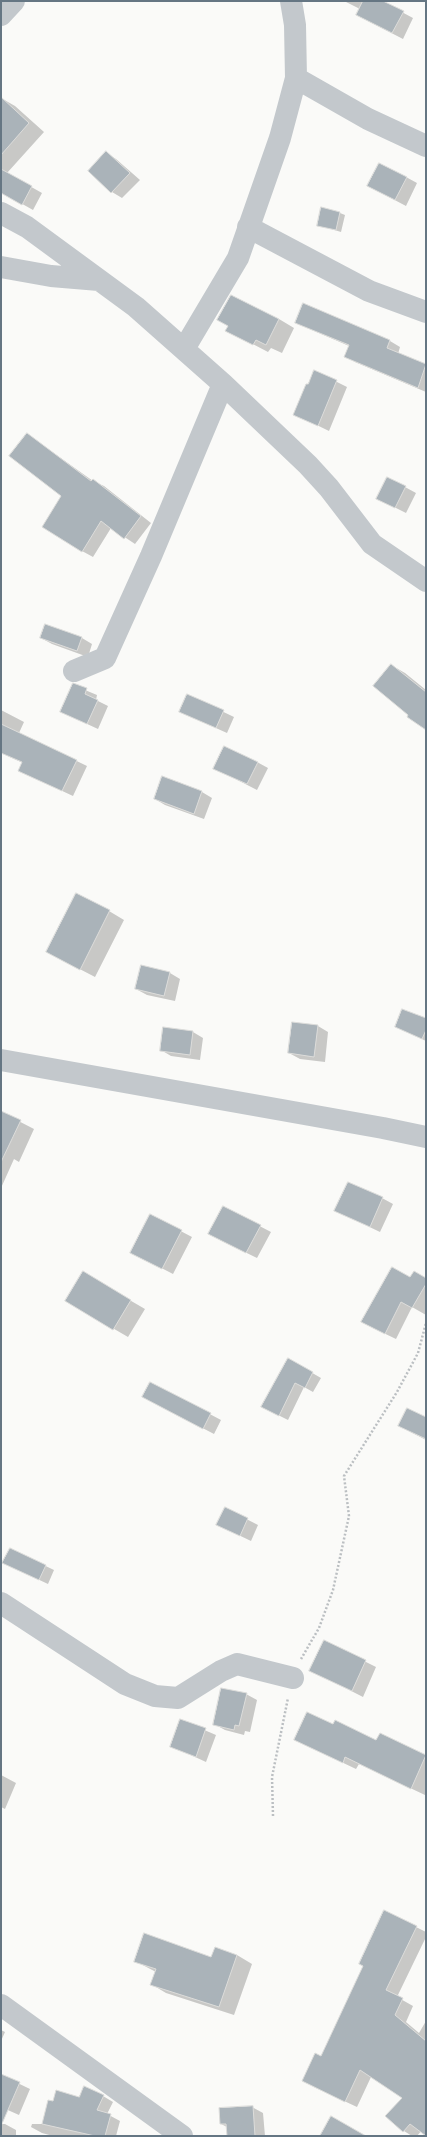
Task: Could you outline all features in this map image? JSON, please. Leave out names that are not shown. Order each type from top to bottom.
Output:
[{"type":"street","points":[[1,15],[14,1]]},
{"type":"street","points":[[184,349],[238,258],[280,138],[296,78],[295,25],[290,1]]},
{"type":"street","points":[[296,78],[368,119],[426,146]]},
{"type":"street","points":[[1,213],[27,227],[136,306],[224,384],[308,465],[329,488],[372,544],[426,581]]},
{"type":"street","points":[[248,227],[370,291],[426,312]]},
{"type":"street","points":[[1,267],[51,276],[99,280]]},
{"type":"street","points":[[74,671],[105,658],[151,556],[224,384]]},
{"type":"street","points":[[1,1060],[426,1137]]},
{"type":"street","points":[[1,1603],[125,1684],[154,1696],[178,1698],[221,1671],[237,1664],[293,1678]]},
{"type":"street","points":[[1,2005],[182,2136]]},
{"type":"path","points":[[273,1816],[272,1777],[284,1713],[296,1667],[320,1628],[333,1590],[349,1516],[344,1476],[397,1392],[418,1353],[426,1323]]},
{"type":"building","points":[[363,1],[383,1],[404,11],[392,33],[356,15]]},
{"type":"building","points":[[1,97],[29,123],[1,155]]},
{"type":"building","points":[[106,151],[130,173],[111,193],[88,171]]},
{"type":"building","points":[[379,163],[407,177],[395,200],[367,186]]},
{"type":"building","points":[[1,169],[32,186],[22,205],[1,193]]},
{"type":"building","points":[[321,207],[340,212],[336,230],[317,226]]},
{"type":"building","points":[[231,295],[279,319],[266,345],[256,340],[253,345],[225,331],[228,326],[217,320]]},
{"type":"building","points":[[303,303],[390,340],[387,348],[426,364],[418,388],[344,357],[349,345],[295,323]]},
{"type":"building","points":[[314,370],[337,380],[318,426],[293,415],[306,384],[308,384]]},
{"type":"building","points":[[27,433],[91,481],[93,479],[141,516],[124,539],[101,521],[82,552],[42,527],[61,496],[9,456]]},
{"type":"building","points":[[387,477],[406,486],[395,508],[376,499]]},
{"type":"building","points":[[45,624],[82,637],[77,651],[40,638]]},
{"type":"building","points":[[391,664],[426,692],[426,730],[407,717],[408,715],[373,686]]},
{"type":"building","points":[[73,683],[87,688],[85,694],[98,700],[87,724],[60,712]]},
{"type":"building","points":[[187,694],[224,710],[216,728],[179,712]]},
{"type":"building","points":[[1,724],[77,760],[62,791],[18,771],[22,762],[1,753]]},
{"type":"building","points":[[224,746],[258,762],[247,784],[213,769]]},
{"type":"building","points":[[162,776],[202,791],[194,814],[154,799]]},
{"type":"building","points":[[76,893],[110,910],[80,970],[46,952]]},
{"type":"building","points":[[141,965],[170,972],[164,996],[135,989]]},
{"type":"building","points":[[402,1009],[426,1018],[426,1030],[422,1039],[395,1027]]},
{"type":"building","points":[[292,1022],[318,1025],[314,1057],[288,1053]]},
{"type":"building","points":[[163,1027],[193,1031],[190,1055],[160,1051]]},
{"type":"building","points":[[1,1111],[21,1120],[1,1162]]},
{"type":"building","points":[[348,1182],[383,1197],[370,1227],[334,1211]]},
{"type":"building","points":[[223,1206],[261,1225],[246,1253],[208,1234]]},
{"type":"building","points":[[150,1214],[182,1230],[162,1269],[130,1253]]},
{"type":"building","points":[[392,1267],[410,1277],[414,1271],[426,1278],[426,1284],[412,1308],[401,1302],[385,1334],[361,1322]]},
{"type":"building","points":[[83,1271],[131,1300],[113,1330],[65,1301]]},
{"type":"building","points":[[288,1358],[313,1372],[305,1388],[295,1383],[279,1416],[261,1407]]},
{"type":"building","points":[[150,1382],[211,1413],[203,1429],[142,1397]]},
{"type":"building","points":[[407,1408],[426,1417],[426,1439],[398,1426]]},
{"type":"building","points":[[225,1507],[248,1518],[240,1536],[216,1525]]},
{"type":"building","points":[[10,1548],[46,1565],[39,1580],[2,1563]]},
{"type":"building","points":[[324,1640],[366,1660],[352,1691],[309,1671]]},
{"type":"building","points":[[221,1688],[247,1693],[239,1726],[235,1725],[234,1730],[213,1725]]},
{"type":"building","points":[[307,1712],[333,1724],[335,1720],[376,1740],[380,1733],[426,1755],[411,1789],[345,1757],[343,1763],[294,1740]]},
{"type":"building","points":[[180,1719],[206,1728],[196,1757],[170,1747]]},
{"type":"building","points":[[384,1910],[417,1926],[386,1990],[403,1998],[395,2015],[426,2041],[426,2136],[410,2124],[403,2132],[385,2116],[402,2098],[360,2070],[345,2102],[302,2081],[315,2053],[321,2056],[363,1966],[359,1964]]},
{"type":"building","points":[[144,1933],[211,1957],[215,1947],[237,1955],[219,2007],[150,1985],[156,1969],[134,1962]]},
{"type":"building","points":[[1,2074],[20,2082],[1,2126]]},
{"type":"building","points":[[84,2086],[104,2095],[97,2110],[111,2114],[105,2136],[95,2136],[42,2124],[48,2100],[53,2101],[56,2090],[79,2097]]},
{"type":"building","points":[[253,2106],[255,2136],[227,2136],[226,2124],[220,2124],[219,2108]]},
{"type":"building","points":[[331,2116],[366,2136],[320,2136]]}]
